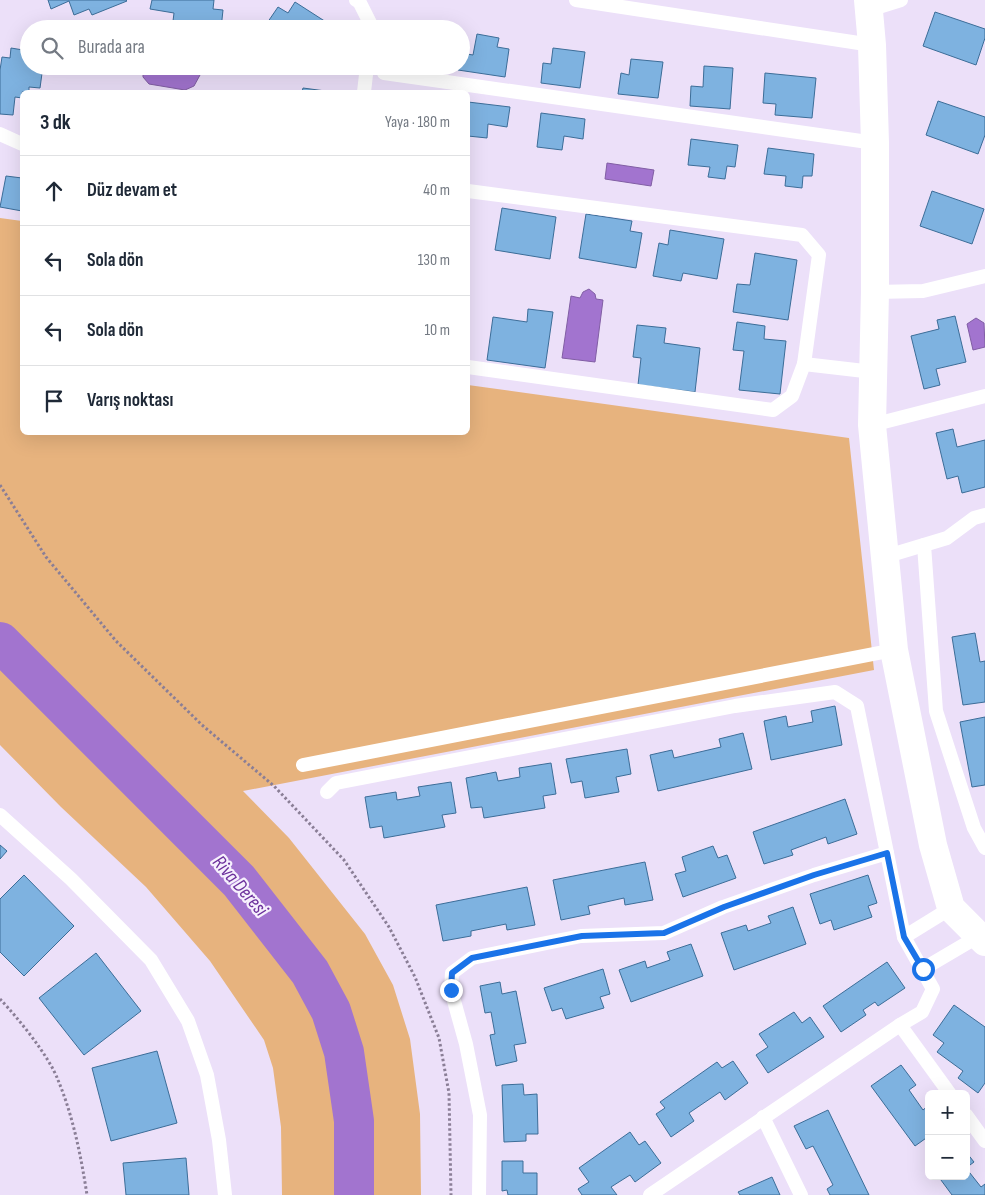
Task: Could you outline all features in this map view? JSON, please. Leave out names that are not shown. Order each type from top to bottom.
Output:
[{"type":"street","points":[[869,5],[875,144],[875,292],[872,425],[894,650],[933,845],[951,908],[982,939]]},
{"type":"lane","points":[[356,0],[370,20]]},
{"type":"lane","points":[[576,0],[872,45]]},
{"type":"lane","points":[[869,5],[901,0]]},
{"type":"lane","points":[[364,90],[366,75]]},
{"type":"lane","points":[[398,75],[875,144]]},
{"type":"lane","points":[[0,134],[20,143]]},
{"type":"lane","points":[[470,190],[802,235],[819,255],[804,364],[792,396],[773,410],[470,367]]},
{"type":"lane","points":[[875,292],[923,291],[985,276]]},
{"type":"lane","points":[[804,364],[873,372]]},
{"type":"lane","points":[[872,425],[985,396]]},
{"type":"lane","points":[[884,557],[947,538],[974,518],[985,515]]},
{"type":"lane","points":[[924,545],[936,711],[974,828],[985,848]]},
{"type":"lane","points":[[303,765],[894,650]]},
{"type":"lane","points":[[327,792],[336,783],[735,706],[835,692],[857,706],[904,937],[933,989],[922,1012],[763,1117],[650,1195]]},
{"type":"lane","points":[[0,815],[72,879],[151,960],[188,1021],[207,1075],[219,1140],[225,1195]]},
{"type":"lane","points":[[479,1195],[480,1115],[466,1044],[451,990],[452,973],[472,958],[582,936],[664,933],[724,907],[814,875],[887,853]]},
{"type":"lane","points":[[904,937],[951,908]]},
{"type":"lane","points":[[923,969],[982,939]]},
{"type":"lane","points":[[900,1025],[947,1090]]},
{"type":"lane","points":[[763,1117],[801,1195]]},
{"type":"lane","points":[[970,1120],[985,1141]]},
{"type":"path","points":[[0,485],[46,557],[116,640],[202,725],[274,786],[344,860],[389,927],[416,977],[439,1038],[449,1093],[451,1195]]},
{"type":"path","points":[[0,999],[11,1010],[39,1048],[58,1078],[73,1127],[87,1195]]},
{"type":"shaded area","points":[[143,75],[200,75],[194,86],[185,90],[149,84]]},
{"type":"shaded area","points":[[607,163],[654,170],[651,186],[605,179]]},
{"type":"shaded area","points":[[0,218],[20,221],[20,435],[470,435],[470,385],[849,438],[874,670],[243,791],[289,838],[365,934],[393,985],[410,1039],[420,1114],[421,1195],[282,1195],[281,1127],[273,1068],[264,1040],[210,961],[146,887],[61,807],[0,745]]},
{"type":"shaded area","points":[[589,289],[595,294],[596,299],[603,300],[595,362],[562,358],[571,296],[580,298],[583,292]]},
{"type":"shaded area","points":[[976,318],[984,323],[985,347],[973,350],[967,324]]},
{"type":"building","points":[[48,0],[127,1],[92,15],[89,9],[74,15],[69,1],[51,9]]},
{"type":"building","points":[[152,0],[214,0],[213,9],[223,10],[222,20],[173,20],[174,13],[150,9]]},
{"type":"building","points":[[295,2],[323,20],[269,20],[278,7],[288,13]]},
{"type":"building","points":[[935,12],[985,29],[985,38],[976,65],[923,46]]},
{"type":"building","points":[[477,34],[499,38],[497,47],[509,49],[505,77],[470,72],[470,54],[473,55]]},
{"type":"building","points":[[11,48],[20,50],[20,75],[42,75],[40,88],[29,87],[29,90],[20,90],[20,98],[15,97],[13,115],[0,114],[0,70],[2,57],[10,58]]},
{"type":"building","points":[[553,48],[585,52],[580,88],[541,83],[543,63],[551,64]]},
{"type":"building","points":[[631,59],[663,62],[658,98],[618,94],[621,73],[629,75]]},
{"type":"building","points":[[704,66],[733,68],[730,109],[690,106],[691,86],[703,87]]},
{"type":"building","points":[[765,73],[816,78],[812,118],[775,115],[776,104],[763,103]]},
{"type":"building","points":[[938,101],[985,117],[985,135],[978,154],[926,135]]},
{"type":"building","points":[[470,102],[510,107],[507,127],[488,124],[487,138],[470,136]]},
{"type":"building","points":[[541,113],[585,119],[583,139],[564,136],[562,150],[537,147]]},
{"type":"building","points":[[691,139],[738,145],[735,167],[727,166],[725,179],[708,177],[710,167],[688,165]]},
{"type":"building","points":[[768,148],[814,154],[812,176],[803,176],[802,188],[785,186],[786,176],[764,174]]},
{"type":"building","points":[[6,176],[20,178],[20,211],[0,207]]},
{"type":"building","points":[[932,191],[984,209],[972,244],[920,226]]},
{"type":"building","points":[[502,208],[556,217],[550,259],[495,250]]},
{"type":"building","points":[[586,214],[632,221],[630,231],[642,233],[636,268],[579,258]]},
{"type":"building","points":[[670,230],[724,239],[717,279],[683,273],[681,281],[653,276],[659,243],[668,245]]},
{"type":"building","points":[[755,253],[797,260],[788,320],[733,312],[737,284],[750,285]]},
{"type":"building","points":[[528,309],[553,312],[545,368],[487,360],[493,317],[527,322]]},
{"type":"building","points":[[955,316],[966,362],[936,369],[940,385],[924,389],[911,336],[939,329],[937,320]]},
{"type":"building","points":[[737,322],[765,326],[764,339],[786,341],[780,394],[739,390],[744,351],[733,350]]},
{"type":"building","points":[[637,325],[666,328],[664,343],[700,348],[695,392],[638,385],[641,358],[633,357]]},
{"type":"building","points":[[953,429],[957,447],[985,440],[985,487],[962,493],[958,476],[947,479],[936,433]]},
{"type":"building","points":[[975,633],[980,662],[985,661],[985,702],[963,705],[952,637]]},
{"type":"building","points":[[835,706],[842,745],[771,760],[764,721],[786,716],[788,727],[813,722],[811,711]]},
{"type":"building","points":[[985,717],[985,785],[972,787],[960,722]]},
{"type":"building","points":[[743,733],[752,769],[658,791],[650,755],[672,750],[674,758],[721,747],[719,739]]},
{"type":"building","points":[[627,749],[631,774],[616,777],[619,792],[585,798],[582,781],[571,783],[566,759]]},
{"type":"building","points":[[551,763],[556,794],[543,796],[545,808],[484,818],[482,807],[471,808],[466,778],[496,772],[498,781],[520,777],[519,768]]},
{"type":"building","points":[[451,782],[456,813],[442,815],[445,827],[384,838],[382,826],[370,828],[365,797],[396,792],[397,800],[420,796],[418,787]]},
{"type":"building","points":[[845,799],[857,834],[828,844],[826,837],[791,850],[793,855],[764,864],[753,832]]},
{"type":"building","points":[[0,845],[7,851],[0,859]]},
{"type":"building","points":[[713,846],[718,858],[727,855],[736,878],[683,897],[675,874],[686,871],[682,857]]},
{"type":"building","points":[[645,862],[653,900],[625,905],[624,898],[588,906],[590,914],[561,920],[553,880]]},
{"type":"building","points":[[24,875],[74,926],[24,976],[0,952],[0,899]]},
{"type":"building","points":[[868,875],[877,903],[868,906],[872,917],[834,930],[831,920],[820,924],[810,894]]},
{"type":"building","points":[[527,887],[535,925],[507,930],[506,924],[471,931],[471,936],[443,941],[436,905]]},
{"type":"building","points":[[793,907],[806,944],[734,970],[721,933],[746,925],[748,931],[771,923],[768,916]]},
{"type":"building","points":[[691,944],[703,976],[631,1002],[619,970],[645,961],[647,968],[670,960],[667,952]]},
{"type":"building","points":[[96,953],[141,1011],[84,1055],[39,998]]},
{"type":"building","points":[[887,962],[905,988],[878,1006],[875,1002],[863,1010],[866,1015],[841,1032],[823,1006]]},
{"type":"building","points":[[603,969],[610,994],[600,997],[604,1008],[566,1019],[562,1008],[552,1011],[544,988]]},
{"type":"building","points":[[500,982],[502,994],[516,991],[526,1043],[514,1045],[517,1061],[496,1066],[490,1035],[495,1034],[491,1012],[485,1013],[480,986]]},
{"type":"building","points":[[954,1005],[985,1027],[985,1083],[978,1093],[958,1078],[963,1071],[937,1052],[944,1043],[933,1035]]},
{"type":"building","points":[[794,1012],[802,1023],[810,1017],[824,1037],[768,1073],[756,1055],[768,1047],[759,1034]]},
{"type":"building","points":[[157,1051],[177,1123],[111,1141],[92,1068]]},
{"type":"building","points":[[733,1061],[748,1083],[725,1100],[720,1092],[689,1113],[694,1121],[671,1137],[656,1114],[665,1108],[660,1102],[717,1062],[722,1068]]},
{"type":"building","points":[[901,1065],[916,1085],[909,1090],[923,1110],[925,1108],[925,1139],[915,1146],[871,1086]]},
{"type":"building","points":[[523,1084],[524,1095],[537,1094],[538,1134],[526,1134],[526,1141],[504,1142],[502,1085]]},
{"type":"building","points":[[828,1110],[869,1195],[830,1195],[827,1189],[833,1185],[813,1146],[806,1149],[794,1126]]},
{"type":"building","points":[[630,1132],[639,1145],[645,1141],[661,1163],[635,1182],[630,1175],[611,1187],[617,1195],[582,1195],[578,1189],[589,1182],[579,1168]]},
{"type":"building","points":[[970,1157],[974,1162],[970,1165]]},
{"type":"building","points":[[186,1158],[189,1195],[126,1195],[123,1163]]},
{"type":"building","points":[[502,1161],[523,1161],[523,1173],[537,1173],[537,1195],[508,1195],[507,1190],[502,1191]]},
{"type":"building","points":[[970,1173],[981,1187],[985,1184],[985,1195],[952,1195],[941,1180],[970,1180]]},
{"type":"building","points":[[772,1177],[780,1195],[740,1195],[738,1192]]},
{"type":"waterway","name":"Riva Deresi","points":[[0,642],[239,881],[310,972],[331,1011],[344,1052],[354,1121],[354,1195]]},
{"type":"route","points":[[451,990],[452,973],[472,958],[582,936],[664,933],[724,907],[814,875],[887,853],[904,937],[923,969]]}]
